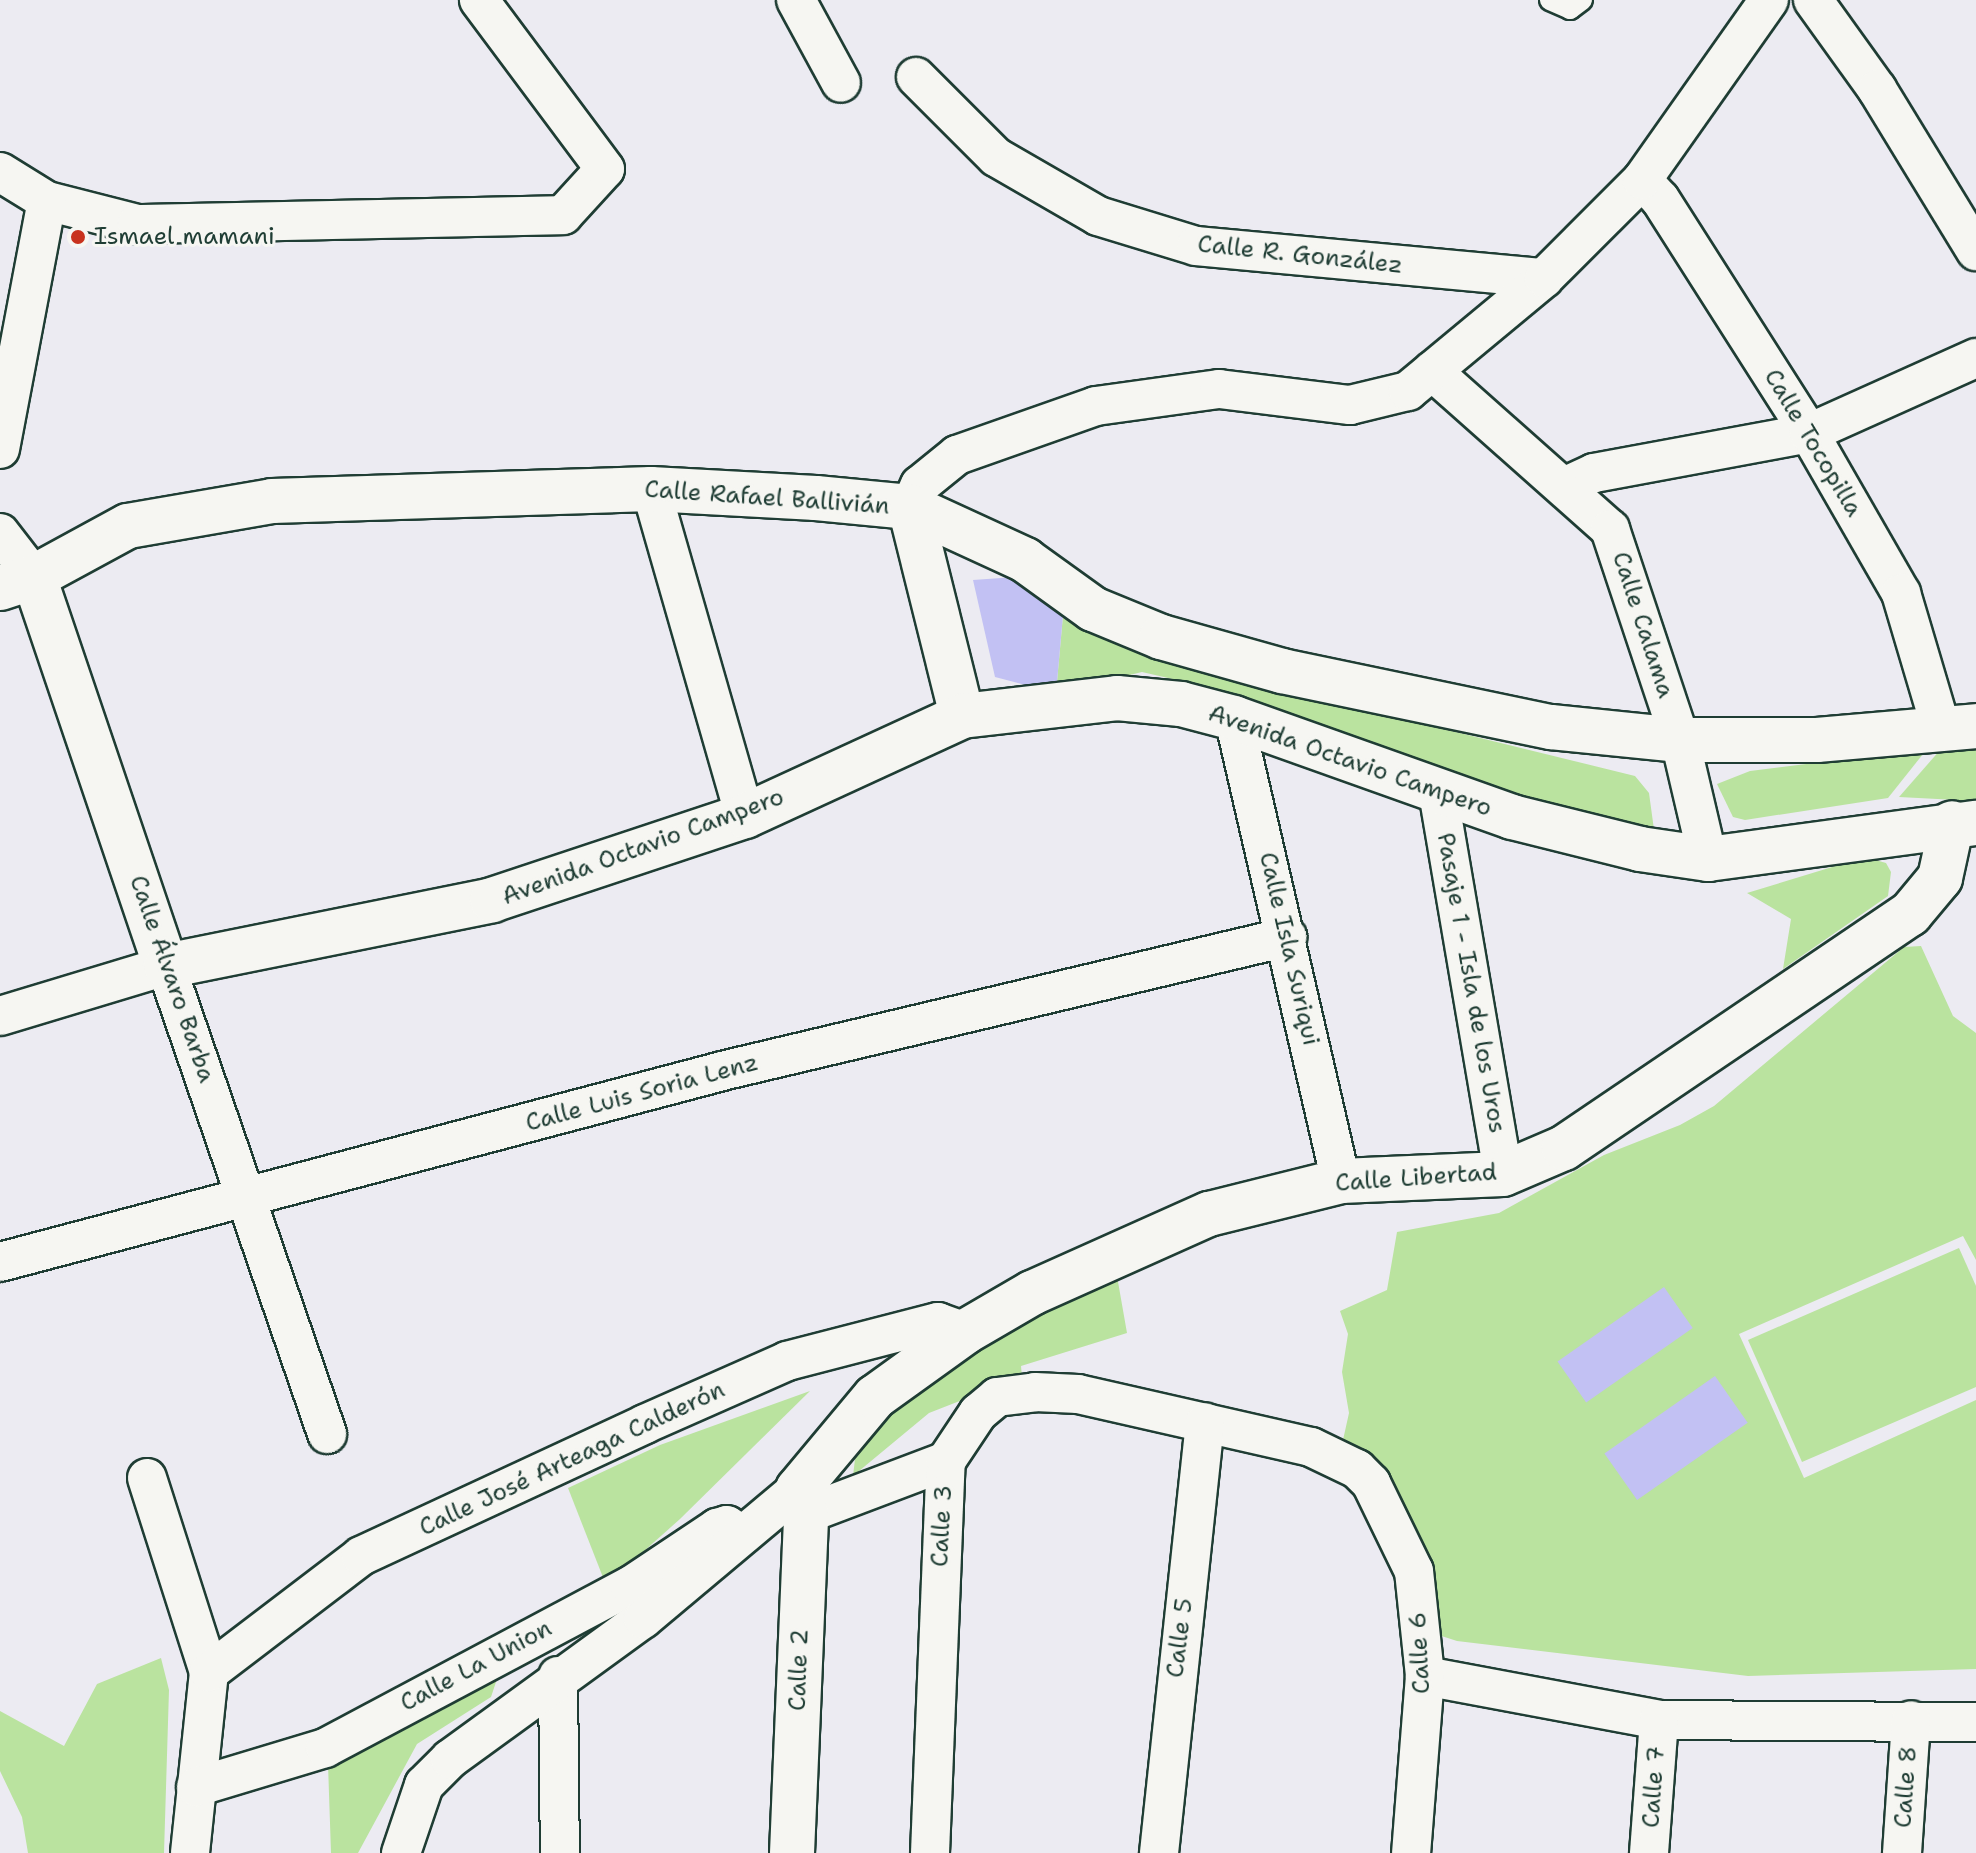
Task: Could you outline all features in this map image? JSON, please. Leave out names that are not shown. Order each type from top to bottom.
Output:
[{"type":"street","points":[[0,172],[47,201],[137,224],[563,215],[605,169],[479,0]]},
{"type":"street","points":[[796,0],[841,83]]},
{"type":"street","name":"Calle Rafael Ballivián","points":[[17,582],[128,526],[193,511],[272,501],[651,489],[910,507],[920,485],[957,455],[1096,406],[1219,389],[1350,405],[1408,391],[1544,278],[1642,180],[1769,0]]},
{"type":"street","points":[[1813,0],[1877,89],[1976,251]]},
{"type":"street","name":"Calle R. González","points":[[916,77],[996,157],[1109,219],[1196,246],[1544,278]]},
{"type":"street","name":"Calle Tocopilla","points":[[1642,180],[1660,199],[1809,433],[1901,593],[1959,727]]},
{"type":"street","points":[[0,449],[47,201]]},
{"type":"street","points":[[1566,486],[1594,473],[1809,433],[1976,358]]},
{"type":"street","name":"Calle Calama","points":[[1432,371],[1566,486],[1618,544],[1680,740],[1708,859]]},
{"type":"street","points":[[651,489],[745,816]]},
{"type":"street","points":[[910,507],[962,716]]},
{"type":"street","points":[[910,507],[1025,560],[1093,609],[1161,637],[1282,671],[1551,727],[1680,740],[1817,740],[1959,727]]},
{"type":"street","name":"Calle Álvaro Barba","points":[[0,533],[166,966],[251,1199],[327,1434]]},
{"type":"street","name":"Avenida Octavio Campero","points":[[0,1016],[166,966],[492,900],[745,816],[962,716],[1117,698],[1181,704],[1234,718],[1438,792],[1584,838],[1708,859],[1964,823]]},
{"type":"street","name":"Calle Isla Suriqui","points":[[1234,718],[1341,1181]]},
{"type":"street","name":"Pasaje 1 - Isla de los Uros","points":[[1438,792],[1503,1174]]},
{"type":"street","name":"Calle Libertad","points":[[965,1332],[1032,1293],[1209,1214],[1341,1181],[1503,1174],[1564,1148],[1910,914],[1940,878],[1964,823]]},
{"type":"street","name":"Calle Luis Soria Lenz","points":[[0,1262],[251,1199],[726,1070],[1287,937]]},
{"type":"street","name":"Calle José Arteaga Calderón","points":[[209,1672],[361,1556],[645,1424],[787,1361],[938,1322],[965,1332]]},
{"type":"street","points":[[802,1502],[875,1397],[965,1332]]},
{"type":"street","name":"Calle 3","points":[[930,1853],[946,1461],[978,1413],[1010,1395],[1078,1394],[1311,1447],[1357,1469]]},
{"type":"street","name":"Calle 5","points":[[1159,1853],[1205,1422]]},
{"type":"street","points":[[401,1853],[424,1785],[558,1676],[643,1619],[742,1535],[802,1502],[946,1461]]},
{"type":"street","name":"Calle 6","points":[[1357,1469],[1371,1483],[1414,1571],[1425,1676],[1411,1853]]},
{"type":"street","points":[[147,1478],[209,1672],[190,1853]]},
{"type":"street","name":"Calle 2","points":[[792,1853],[802,1502]]},
{"type":"street","name":"Calle La Union","points":[[196,1787],[325,1748],[630,1586],[717,1528],[727,1525],[742,1535]]},
{"type":"street","points":[[558,1676],[560,1853]]},
{"type":"street","points":[[1425,1676],[1659,1720],[1976,1722]]},
{"type":"street","name":"Calle 7","points":[[1649,1853],[1659,1720]]},
{"type":"street","name":"Calle 8","points":[[1902,1853],[1911,1720]]},
{"type":"lane","points":[[1550,0],[1570,9],[1582,0]]},
{"type":"green space","points":[[1063,615],[1245,680],[1635,776],[1649,793],[1655,837],[1570,814],[1216,689],[1142,672],[1056,693]]},
{"type":"green space","points":[[1976,746],[1976,801],[1899,797],[1941,749]]},
{"type":"green space","points":[[1927,749],[1888,798],[1745,820],[1733,817],[1717,784],[1750,771]]},
{"type":"green space","points":[[1865,857],[1886,863],[1891,872],[1888,896],[1783,969],[1791,919],[1747,893]]},
{"type":"green space","points":[[1921,946],[1953,1016],[1976,1033],[1976,1260],[1963,1236],[1739,1334],[1804,1478],[1976,1400],[1976,1669],[1748,1676],[1457,1641],[1423,1630],[1339,1458],[1349,1413],[1342,1372],[1348,1334],[1340,1311],[1387,1290],[1397,1232],[1499,1213],[1604,1155],[1680,1125],[1714,1106],[1904,947]]},
{"type":"green space","points":[[1959,1248],[1976,1286],[1976,1387],[1802,1462],[1748,1340]]},
{"type":"green space","points":[[1117,1276],[1127,1333],[1021,1366],[1023,1388],[998,1386],[929,1413],[853,1476],[855,1459],[883,1417],[950,1349]]},
{"type":"green space","points":[[810,1391],[680,1519],[606,1585],[568,1488],[660,1445]]},
{"type":"green space","points":[[161,1658],[169,1690],[164,1853],[28,1853],[22,1817],[0,1771],[0,1711],[64,1746],[97,1684]]},
{"type":"green space","points":[[502,1664],[491,1697],[417,1744],[358,1853],[331,1853],[328,1764]]},
{"type":"building","points":[[1015,577],[1063,615],[1056,693],[995,677],[973,580]]},
{"type":"building","points":[[1664,1287],[1693,1328],[1586,1403],[1558,1362]]},
{"type":"building","points":[[1715,1376],[1748,1423],[1637,1500],[1604,1453]]},
{"type":"place","name":"Ismael mamani","points":[[78,237]]}]
